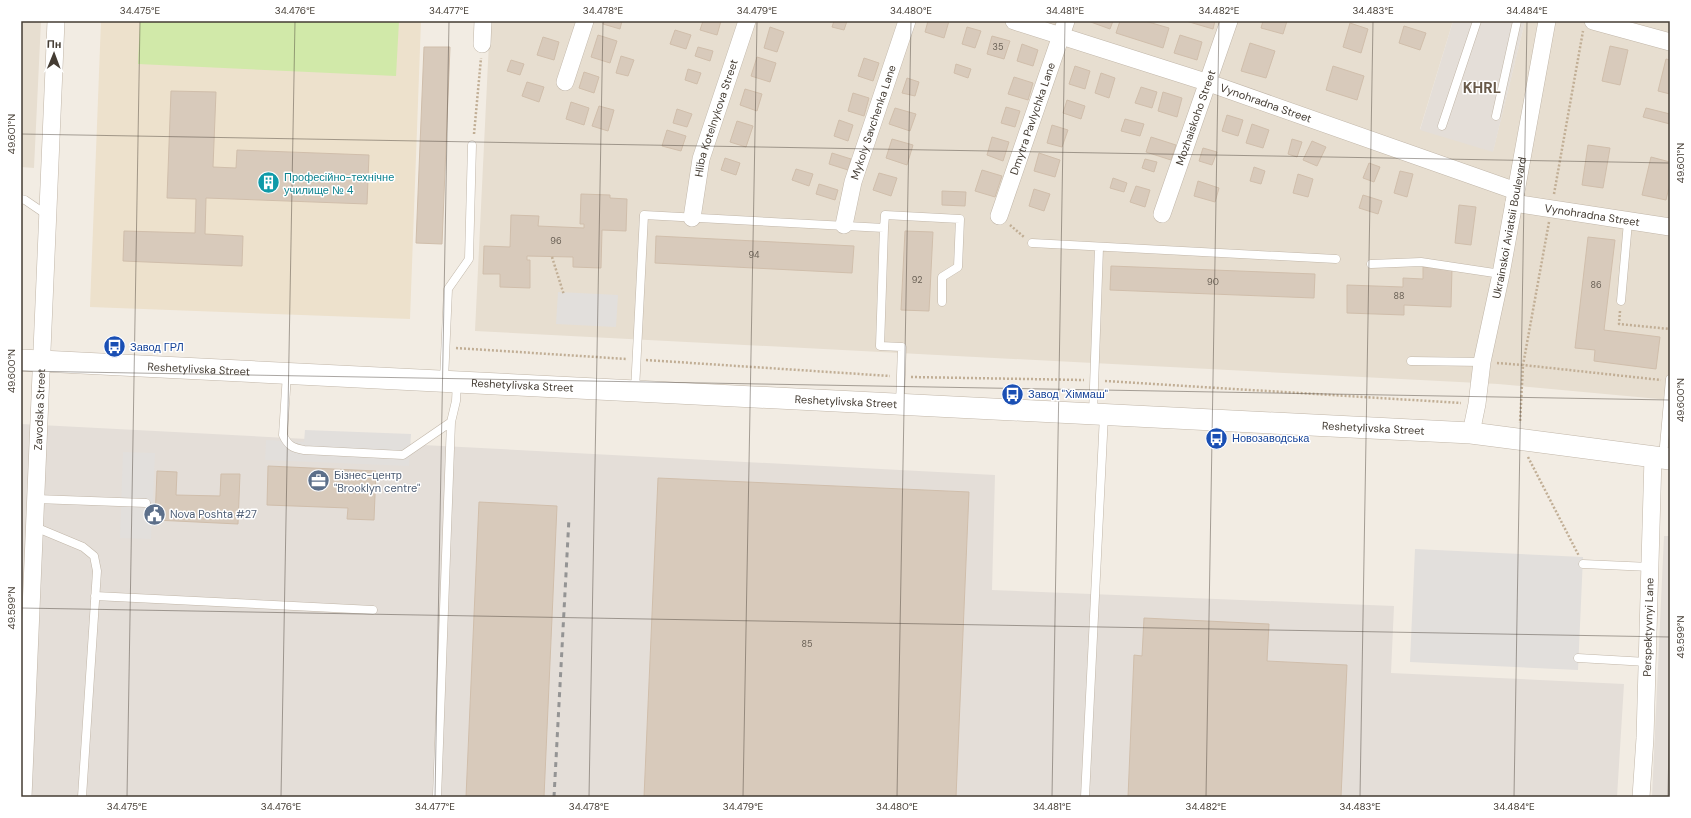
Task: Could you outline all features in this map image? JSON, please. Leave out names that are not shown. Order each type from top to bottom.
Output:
[{"type":"street","name":"Zavodska Street","points":[[23,797],[43,361],[56,21]]},
{"type":"street","points":[[482,44],[483,21]]},
{"type":"street","points":[[565,82],[585,21]]},
{"type":"street","name":"Hliba Kotelnykova Street","points":[[692,218],[701,159],[747,21]]},
{"type":"street","name":"Mykoly Savchenka Lane","points":[[844,225],[853,182],[907,21]]},
{"type":"street","name":"Vynohradna Street","points":[[1014,21],[1063,28],[1515,197],[1551,209],[1628,222],[1670,227]]},
{"type":"street","name":"Mozhaiskoho Street","points":[[1162,214],[1209,83],[1229,21]]},
{"type":"street","name":"Ukrainskoi Aviatsii Boulevard","points":[[1471,433],[1477,404],[1482,362],[1515,197],[1547,21]]},
{"type":"street","points":[[1588,25],[1670,42]]},
{"type":"street","name":"Dmytra Pavlychka Lane","points":[[999,216],[1063,28]]},
{"type":"street","name":"Reshetylivska Street","points":[[21,360],[1471,433],[1662,458]]},
{"type":"street","name":"Perspektyvnyi Lane","points":[[1641,797],[1650,567],[1662,458]]},
{"type":"lane","points":[[1442,126],[1477,21]]},
{"type":"lane","points":[[1496,116],[1517,21]]},
{"type":"lane","points":[[437,797],[451,422],[456,401],[450,381],[446,347],[448,289],[469,259],[472,145]]},
{"type":"lane","points":[[21,199],[25,200],[48,216]]},
{"type":"lane","points":[[635,391],[644,215],[884,228]]},
{"type":"lane","points":[[900,404],[902,347],[880,346],[885,215],[960,219],[958,267],[942,277],[942,302]]},
{"type":"lane","points":[[1621,301],[1628,222]]},
{"type":"lane","points":[[1032,243],[1099,248],[1336,259]]},
{"type":"lane","points":[[1085,797],[1099,414],[1094,381],[1099,248]]},
{"type":"lane","points":[[1371,264],[1421,262],[1500,274]]},
{"type":"lane","points":[[1411,361],[1482,362]]},
{"type":"lane","points":[[286,373],[283,435],[287,444],[294,448],[304,450],[403,455],[451,422]]},
{"type":"lane","points":[[1662,458],[1670,380]]},
{"type":"lane","points":[[36,499],[146,503]]},
{"type":"lane","points":[[35,526],[83,547],[94,556],[97,571],[82,797]]},
{"type":"lane","points":[[1582,564],[1650,567]]},
{"type":"lane","points":[[95,596],[373,610]]},
{"type":"lane","points":[[1578,658],[1647,662]]},
{"type":"path","points":[[1582,564],[1518,440],[1523,365],[1551,209],[1588,25]]},
{"type":"path","points":[[472,145],[482,44]]},
{"type":"path","points":[[999,216],[1032,243]]},
{"type":"path","points":[[552,257],[564,295]]},
{"type":"path","points":[[1621,301],[1619,324],[1670,329]]},
{"type":"path","points":[[446,347],[901,376],[1094,381],[1477,404]]},
{"type":"path","points":[[1482,362],[1670,380]]},
{"type":"shaded area","points":[[21,21],[41,21],[34,168],[21,167]]},
{"type":"shaded area","points":[[101,21],[421,21],[410,319],[90,307]]},
{"type":"shaded area","points":[[490,21],[1453,21],[1420,129],[1493,151],[1525,21],[1670,21],[1670,400],[1498,384],[475,331]]},
{"type":"shaded area","points":[[1453,21],[1525,21],[1493,152],[1420,130]]},
{"type":"shaded area","points":[[558,292],[618,295],[616,327],[556,324]]},
{"type":"shaded area","points":[[21,424],[995,475],[992,590],[1394,606],[1391,673],[1624,684],[1617,797],[21,797]]},
{"type":"shaded area","points":[[305,430],[411,434],[409,466],[265,460],[266,440],[304,442]]},
{"type":"shaded area","points":[[123,452],[155,453],[151,539],[120,538]]},
{"type":"shaded area","points":[[1664,536],[1670,536],[1670,797],[1652,797]]},
{"type":"shaded area","points":[[1415,549],[1583,557],[1578,670],[1410,662]]},
{"type":"green space","points":[[140,21],[399,21],[396,76],[138,64]]},
{"type":"building","points":[[604,21],[622,21],[620,29],[603,24]]},
{"type":"building","points":[[703,21],[721,21],[717,35],[700,30]]},
{"type":"building","points":[[834,21],[847,21],[844,30],[832,27]]},
{"type":"building","points":[[928,21],[949,21],[944,38],[925,32]]},
{"type":"building","points":[[1088,21],[1113,21],[1110,29]]},
{"type":"building","points":[[1120,21],[1145,21],[1169,28],[1163,48],[1116,33]]},
{"type":"building","points":[[1186,21],[1215,21],[1213,29]]},
{"type":"building","points":[[1263,21],[1287,21],[1283,34],[1261,28]]},
{"type":"building","points":[[1350,23],[1368,29],[1361,53],[1343,47]]},
{"type":"building","points":[[1404,26],[1426,33],[1420,50],[1399,43]]},
{"type":"building","points":[[770,27],[784,32],[777,52],[764,48]]},
{"type":"building","points":[[967,27],[981,31],[975,48],[962,44]]},
{"type":"building","points":[[675,30],[691,35],[686,49],[670,44]]},
{"type":"building","points":[[598,35],[617,41],[610,63],[591,57]]},
{"type":"building","points":[[1180,35],[1202,42],[1197,60],[1174,53]]},
{"type":"building","points":[[992,36],[1010,41],[1004,59],[987,54]]},
{"type":"building","points":[[543,37],[559,42],[554,60],[537,55]]},
{"type":"building","points":[[1250,43],[1275,51],[1266,78],[1241,71]]},
{"type":"building","points":[[1022,44],[1038,50],[1033,66],[1017,61]]},
{"type":"building","points":[[1610,46],[1628,50],[1620,85],[1602,81]]},
{"type":"building","points":[[424,47],[450,47],[442,244],[416,243]]},
{"type":"building","points":[[698,47],[713,51],[710,61],[695,56]]},
{"type":"building","points":[[621,56],[634,60],[628,76],[616,73]]},
{"type":"building","points":[[757,57],[776,63],[770,82],[751,76]]},
{"type":"building","points":[[864,58],[879,63],[873,81],[858,76]]},
{"type":"building","points":[[1666,59],[1670,60],[1670,94],[1658,91]]},
{"type":"building","points":[[511,60],[524,64],[520,75],[507,71]]},
{"type":"building","points":[[956,64],[971,69],[968,78],[954,73]]},
{"type":"building","points":[[1075,66],[1090,71],[1085,89],[1069,84]]},
{"type":"building","points":[[1333,66],[1364,76],[1357,100],[1326,90]]},
{"type":"building","points":[[688,69],[701,73],[697,84],[685,80]]},
{"type":"building","points":[[584,72],[599,77],[594,93],[579,88]]},
{"type":"building","points":[[1101,73],[1115,78],[1109,98],[1095,93]]},
{"type":"building","points":[[1014,77],[1033,83],[1028,100],[1008,94]]},
{"type":"building","points":[[907,78],[919,82],[915,96],[902,93]]},
{"type":"building","points":[[527,82],[544,87],[539,102],[522,96]]},
{"type":"building","points":[[1141,87],[1157,92],[1152,108],[1135,103]]},
{"type":"building","points":[[745,89],[762,94],[757,111],[740,105]]},
{"type":"building","name":"Професійно-технічне училище № 4","points":[[171,91],[216,92],[213,167],[236,168],[237,150],[369,155],[367,204],[206,198],[205,234],[243,236],[242,266],[123,261],[124,231],[195,233],[196,199],[167,198]]},
{"type":"building","points":[[1163,92],[1182,98],[1177,117],[1158,111]]},
{"type":"building","points":[[853,93],[869,98],[864,116],[848,111]]},
{"type":"building","points":[[1067,100],[1085,106],[1081,119],[1063,113]]},
{"type":"building","points":[[571,102],[589,108],[584,125],[566,119]]},
{"type":"building","points":[[599,106],[614,110],[608,131],[592,126]]},
{"type":"building","points":[[1006,107],[1020,111],[1015,127],[1001,123]]},
{"type":"building","points":[[895,108],[916,114],[910,131],[889,124]]},
{"type":"building","points":[[1646,108],[1670,114],[1670,124],[1643,117]]},
{"type":"building","points":[[677,109],[692,114],[687,127],[673,123]]},
{"type":"building","points":[[1227,115],[1243,120],[1238,136],[1222,131]]},
{"type":"building","points":[[1125,119],[1144,124],[1140,136],[1121,131]]},
{"type":"building","points":[[839,120],[853,125],[848,141],[834,136]]},
{"type":"building","points":[[737,121],[753,126],[746,147],[730,142]]},
{"type":"building","points":[[1252,124],[1269,130],[1263,148],[1246,143]]},
{"type":"building","points":[[1052,125],[1068,130],[1062,147],[1047,143]]},
{"type":"building","points":[[667,130],[686,136],[681,151],[662,146]]},
{"type":"building","points":[[992,137],[1009,142],[1003,161],[987,155]]},
{"type":"building","points":[[1151,137],[1176,145],[1171,160],[1146,152]]},
{"type":"building","points":[[892,139],[913,145],[907,165],[886,158]]},
{"type":"building","points":[[1292,139],[1302,142],[1297,157],[1288,154]]},
{"type":"building","points":[[1312,141],[1326,147],[1317,166],[1303,160]]},
{"type":"building","points":[[1588,145],[1610,148],[1603,188],[1582,185]]},
{"type":"building","points":[[1203,148],[1217,152],[1212,165],[1199,161]]},
{"type":"building","points":[[832,153],[851,159],[848,170],[829,164]]},
{"type":"building","points":[[1039,153],[1060,160],[1055,177],[1034,171]]},
{"type":"building","points":[[1651,157],[1670,162],[1670,183],[1666,200],[1642,195]]},
{"type":"building","points":[[725,158],[740,163],[736,175],[721,170]]},
{"type":"building","points":[[1145,159],[1157,162],[1154,172],[1142,168]]},
{"type":"building","points":[[1369,163],[1380,167],[1374,182],[1363,178]]},
{"type":"building","points":[[1254,167],[1265,171],[1261,184],[1250,181]]},
{"type":"building","points":[[796,169],[813,174],[809,186],[792,180]]},
{"type":"building","points":[[982,170],[1002,176],[995,197],[975,191]]},
{"type":"building","points":[[1400,171],[1413,174],[1407,197],[1394,193]]},
{"type":"building","points":[[879,173],[897,178],[891,196],[873,190]]},
{"type":"building","points":[[1298,174],[1313,179],[1308,197],[1293,193]]},
{"type":"building","points":[[1113,178],[1127,183],[1124,192],[1110,188]]},
{"type":"building","points":[[1198,181],[1219,188],[1215,202],[1194,196]]},
{"type":"building","points":[[819,184],[838,190],[835,200],[816,194]]},
{"type":"building","points":[[1136,186],[1150,190],[1145,207],[1130,202]]},
{"type":"building","points":[[1034,189],[1050,194],[1044,211],[1029,206]]},
{"type":"building","points":[[942,191],[966,192],[965,206],[942,205]]},
{"type":"building","points":[[581,194],[610,195],[610,198],[627,199],[626,231],[602,230],[601,268],[573,267],[573,257],[527,256],[527,260],[530,260],[530,288],[500,287],[500,274],[483,274],[484,246],[510,247],[511,215],[539,216],[538,226],[584,228],[584,224],[580,224]]},
{"type":"building","points":[[1363,195],[1382,201],[1378,214],[1359,208]]},
{"type":"building","points":[[1459,205],[1476,207],[1471,245],[1455,243]]},
{"type":"building","points":[[905,231],[933,232],[929,311],[901,310]]},
{"type":"building","points":[[656,236],[854,246],[852,273],[655,263]]},
{"type":"building","points":[[1588,237],[1615,240],[1604,330],[1660,337],[1656,369],[1594,361],[1595,350],[1575,348]]},
{"type":"building","points":[[1111,266],[1315,274],[1314,298],[1110,290]]},
{"type":"building","points":[[1423,267],[1452,268],[1451,307],[1404,305],[1404,315],[1347,313],[1347,285],[1403,287],[1403,278],[1423,279]]},
{"type":"building","points":[[268,466],[376,471],[374,520],[347,519],[348,508],[267,505]]},
{"type":"building","points":[[157,471],[177,472],[176,495],[220,496],[221,474],[240,474],[238,524],[155,520]]},
{"type":"building","points":[[658,478],[969,492],[956,797],[644,797]]},
{"type":"building","points":[[479,502],[557,506],[544,797],[466,797]]},
{"type":"building","points":[[1144,618],[1269,624],[1267,661],[1347,665],[1341,797],[1128,797],[1134,655],[1142,656]]},
{"type":"railway","points":[[554,797],[569,518]]},
{"type":"place","name":"Професійно-технічне училище № 4","points":[[268,183]]},
{"type":"place","name":"Завод ГРЛ","points":[[114,347]]},
{"type":"place","name":"Завод \"Хіммаш\"","points":[[1012,394]]},
{"type":"place","name":"Новозаводська","points":[[1216,438]]},
{"type":"place","name":"Бізнес-центр \"Brooklyn centre\"","points":[[319,481]]},
{"type":"place","name":"Nova Poshta #27","points":[[155,514]]},
{"type":"district","name":"KHRL","points":[[1482,88]]}]
